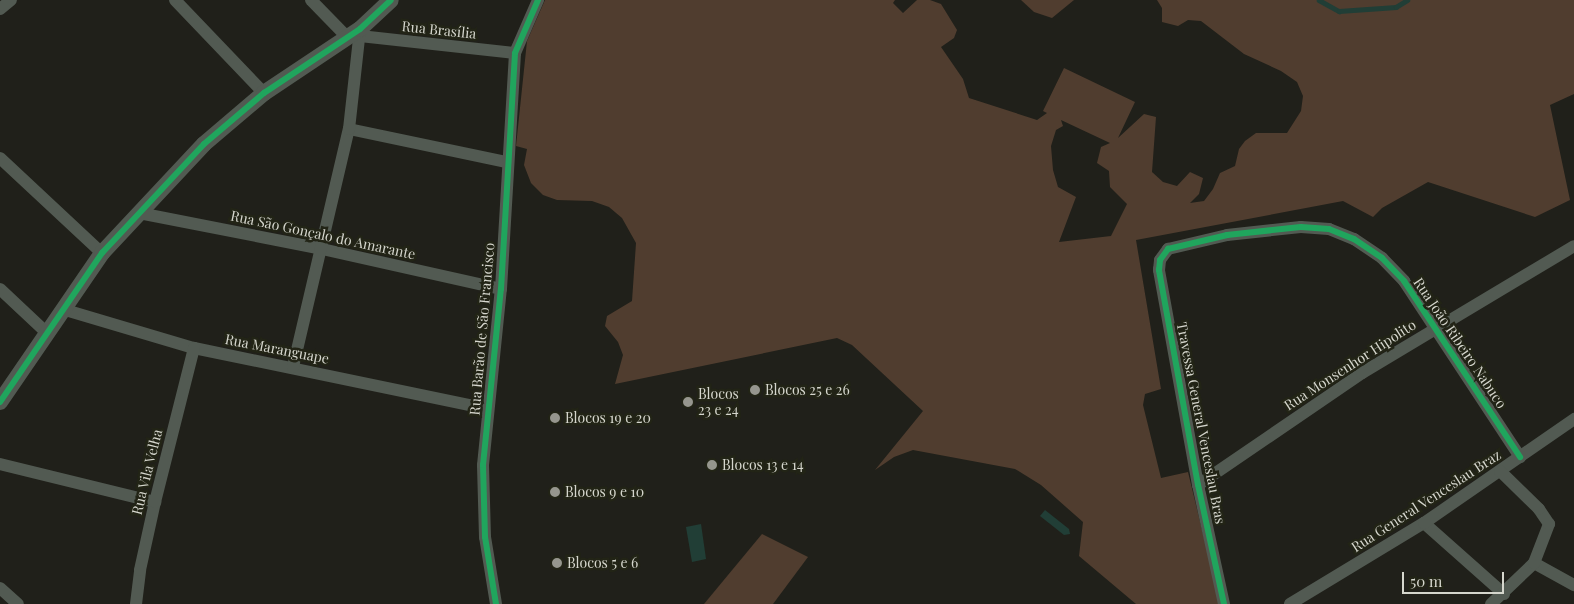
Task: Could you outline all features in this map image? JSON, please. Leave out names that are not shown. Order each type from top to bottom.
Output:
[{"type":"street","points":[[0,9],[10,0]]},
{"type":"street","points":[[175,0],[264,93]]},
{"type":"street","points":[[311,0],[355,34]]},
{"type":"street","points":[[0,402],[46,332],[102,253],[204,144],[264,93],[355,34],[391,0]]},
{"type":"street","name":"Rua Barão de São Francisco","points":[[496,604],[485,536],[483,465],[501,290],[506,162],[515,53],[538,0]]},
{"type":"street","points":[[293,367],[349,129],[355,34]]},
{"type":"street","name":"Rua Brasília","points":[[355,34],[515,53]]},
{"type":"street","points":[[349,129],[506,162]]},
{"type":"street","points":[[0,158],[102,253]]},
{"type":"street","name":"Rua São Gonçalo do Amarante","points":[[139,213],[322,249],[501,290]]},
{"type":"street","name":"Rua João Ribeiro Nabuco","points":[[1168,250],[1227,235],[1272,229],[1329,229],[1354,238],[1382,258],[1404,281],[1520,457]]},
{"type":"street","name":"Rua Monsenhor Hipolito","points":[[1198,485],[1321,400],[1436,327],[1574,246]]},
{"type":"street","name":"Travessa General Venceslau Bras","points":[[1168,250],[1160,260],[1159,270],[1198,485],[1224,604]]},
{"type":"street","points":[[0,290],[46,332]]},
{"type":"street","name":"Rua Maranguape","points":[[62,309],[194,348],[293,367],[488,409]]},
{"type":"street","name":"Rua Vila Velha","points":[[136,604],[140,570],[154,502],[194,348]]},
{"type":"street","name":"Rua General Venceslau Braz","points":[[1290,604],[1424,523],[1574,419]]},
{"type":"street","points":[[0,464],[154,502]]},
{"type":"street","points":[[1491,604],[1504,594],[1534,563],[1549,524],[1539,509],[1500,471]]},
{"type":"street","points":[[1424,523],[1504,594]]},
{"type":"street","points":[[1534,563],[1574,585]]},
{"type":"street","points":[[0,588],[18,604]]},
{"type":"shaded area","points":[[545,0],[895,0],[893,3],[903,13],[917,0],[930,0],[941,4],[957,30],[954,38],[941,47],[963,79],[969,98],[1037,120],[1047,113],[1043,111],[1064,68],[1135,102],[1118,138],[1144,114],[1156,117],[1152,172],[1163,182],[1177,186],[1190,172],[1203,178],[1199,194],[1190,203],[1204,201],[1213,189],[1220,173],[1235,166],[1239,149],[1245,141],[1256,133],[1287,133],[1301,111],[1303,96],[1297,82],[1281,71],[1244,54],[1201,21],[1188,20],[1178,26],[1162,22],[1162,8],[1157,0],[1574,0],[1574,94],[1550,105],[1570,200],[1535,217],[1428,182],[1382,208],[1373,217],[1343,201],[1136,240],[1161,389],[1145,394],[1143,405],[1161,478],[1188,472],[1220,604],[1136,604],[1079,556],[1083,522],[1041,485],[1015,469],[913,450],[894,457],[875,470],[923,411],[852,345],[837,338],[615,384],[623,355],[618,342],[605,326],[607,316],[632,301],[636,243],[622,218],[609,207],[592,201],[557,200],[543,195],[531,183],[524,165],[527,149],[516,146],[527,41]],"holes":[[[1061,120],[1110,143],[1101,147],[1097,163],[1109,171],[1110,187],[1127,204],[1111,236],[1059,242],[1076,197],[1058,187],[1053,170],[1051,146],[1056,130],[1063,126]]]},
{"type":"shaded area","points":[[1021,0],[1074,0],[1052,18],[1034,12]]},
{"type":"shaded area","points":[[762,534],[808,557],[773,604],[704,604]]},
{"type":"water","points":[[1045,510],[1069,529],[1070,534],[1064,535],[1040,516]]},
{"type":"water","points":[[701,524],[706,559],[692,562],[686,527]]},
{"type":"waterway","points":[[1319,0],[1339,11],[1396,7],[1407,0]]},
{"type":"cycle path","points":[[0,402],[102,253],[204,144],[264,93],[360,29],[391,0]]},
{"type":"cycle path","points":[[496,604],[485,537],[483,465],[501,289],[515,53],[538,0]]},
{"type":"cycle path","points":[[1224,604],[1198,485],[1159,270],[1160,260],[1168,249],[1227,235],[1301,227],[1329,229],[1354,239],[1382,258],[1404,281],[1520,457]]},
{"type":"place","name":"Blocos 25 e 26","points":[[755,390]]},
{"type":"place","name":"Blocos 23 e 24","points":[[688,402]]},
{"type":"place","name":"Blocos 19 e 20","points":[[555,418]]},
{"type":"place","name":"Blocos 13 e 14","points":[[712,465]]},
{"type":"place","name":"Blocos 9 e 10","points":[[555,492]]},
{"type":"place","name":"Blocos 5 e 6","points":[[557,563]]}]
